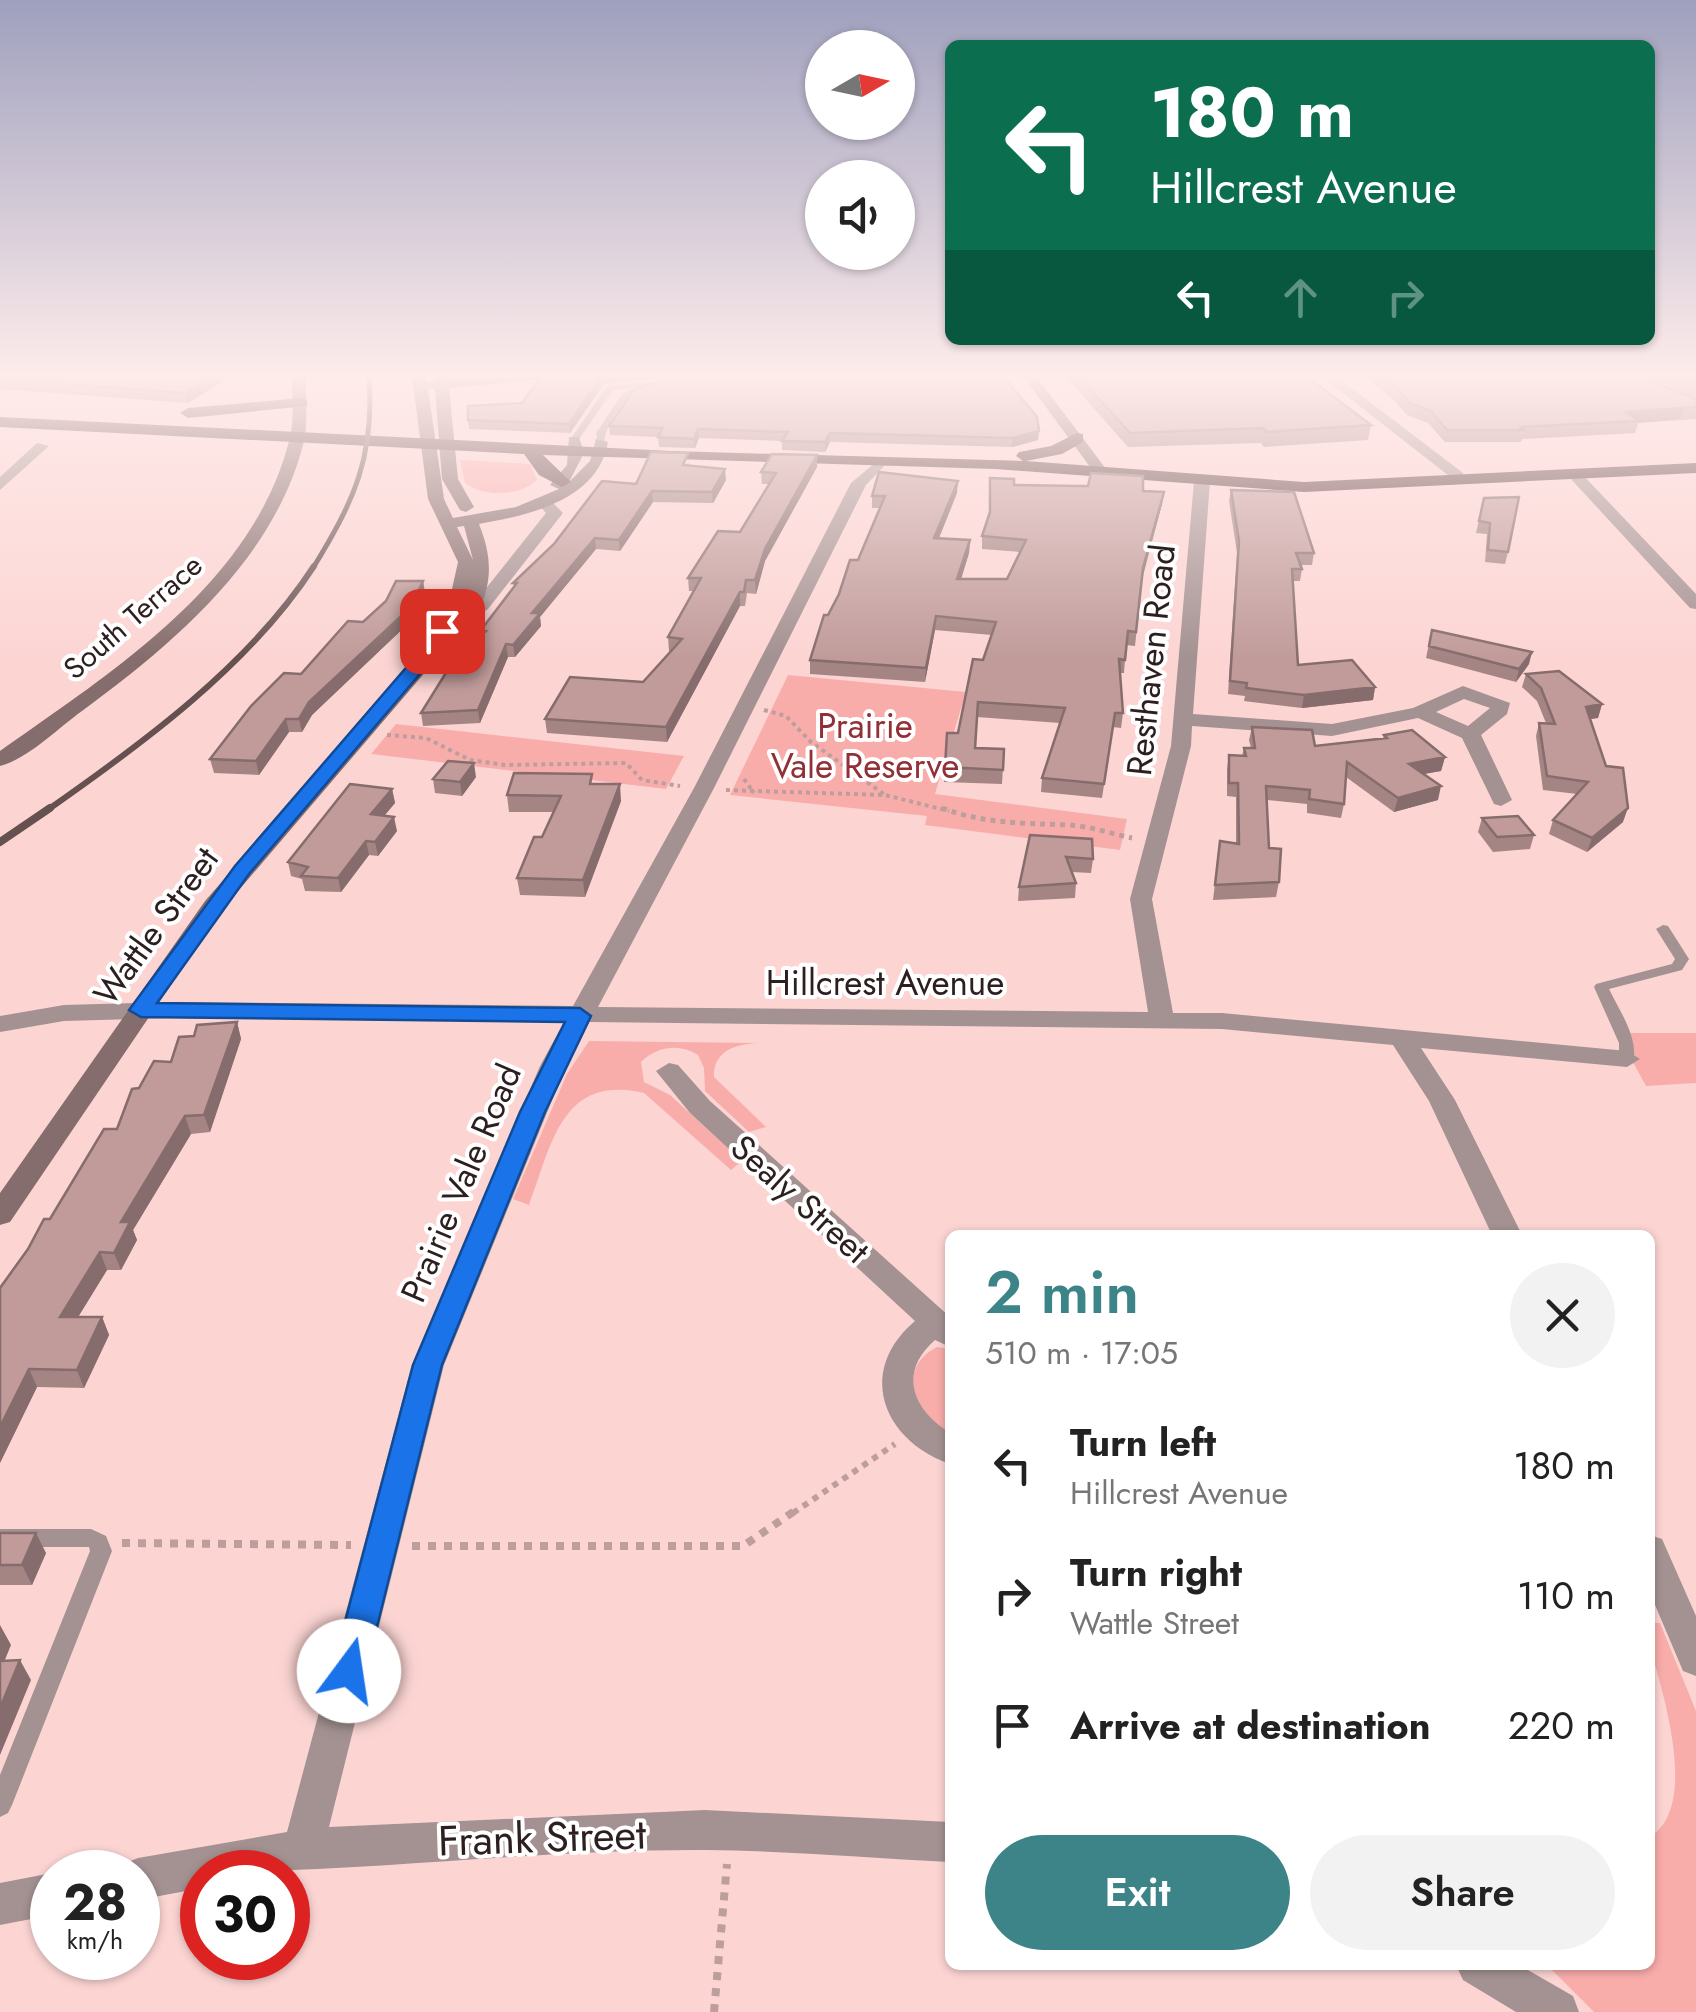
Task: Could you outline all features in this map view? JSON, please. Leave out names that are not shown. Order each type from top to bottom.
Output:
[{"type":"highway","points":[[544,470],[562,482]]},
{"type":"highway","points":[[588,473],[603,470]]},
{"type":"highway","points":[[1126,470],[1202,481],[1356,488],[1637,470]]},
{"type":"highway","points":[[1162,470],[1326,480],[1590,470]]},
{"type":"main road","name":"South Terrace","points":[[0,760],[170,630],[246,548],[288,470]]},
{"type":"main road","name":"Wattle Street","points":[[430,470],[432,485],[461,546],[466,570],[454,610],[431,651]]},
{"type":"main road","points":[[448,470],[455,492],[471,513],[482,550]]},
{"type":"main road","points":[[471,513],[542,495],[562,482],[567,470]]},
{"type":"main road","points":[[444,516],[545,503],[569,491],[590,470]]},
{"type":"main road","points":[[455,492],[508,503]]},
{"type":"main road","name":"Wattle Street","points":[[0,1215],[223,894],[360,732],[467,615],[483,579],[482,550]]},
{"type":"street","points":[[852,470],[860,483]]},
{"type":"street","name":"Prairie Vale Road","points":[[304,1850],[428,1365],[532,1112],[860,483],[873,470]]},
{"type":"street","points":[[1450,470],[1458,476]]},
{"type":"street","points":[[1575,475],[1696,604]]},
{"type":"street","name":"Resthaven Road","points":[[1162,1020],[1141,900],[1179,757],[1202,481]]},
{"type":"street","name":"Wattle Street","points":[[467,615],[482,605],[555,513],[545,503]]},
{"type":"street","points":[[482,550],[522,554]]},
{"type":"street","points":[[1183,718],[1332,730],[1386,723],[1463,692],[1478,693],[1500,703],[1500,710],[1470,734]]},
{"type":"street","points":[[1420,712],[1470,734],[1501,800]]},
{"type":"street","name":"Hillcrest Avenue","points":[[0,1024],[48,1014],[141,1010],[1222,1021],[1627,1059]]},
{"type":"street","points":[[1402,1038],[1442,1100],[1505,1230]]},
{"type":"street","name":"Sealy Street","points":[[670,1071],[700,1107],[943,1329]]},
{"type":"street","name":"Sealy Street","points":[[917,1430],[896,1398],[897,1367],[919,1334],[943,1329]]},
{"type":"street","points":[[917,1430],[945,1447]]},
{"type":"street","points":[[1655,1562],[1696,1660]]},
{"type":"street","name":"Frank Street","points":[[304,1850],[381,1843],[730,1831],[945,1842]]},
{"type":"street","points":[[0,1904],[30,1898]]},
{"type":"street","points":[[1490,1970],[1557,2012]]},
{"type":"lane","points":[[1627,1059],[1627,1043],[1601,987],[1677,968],[1682,959],[1664,928]]},
{"type":"lane","points":[[0,1538],[91,1538],[99,1542],[96,1566],[0,1806]]},
{"type":"path","points":[[762,710],[786,716],[811,742],[885,795]]},
{"type":"path","points":[[360,732],[426,738],[470,760],[505,765],[626,763],[642,780],[675,785]]},
{"type":"path","points":[[744,779],[754,794]]},
{"type":"path","points":[[723,790],[754,794],[836,791],[885,795],[984,822],[1062,824],[1132,838]]},
{"type":"path","points":[[99,1542],[743,1546],[917,1430]]},
{"type":"path","points":[[714,2012],[730,1831]]},
{"type":"green space","points":[[462,470],[533,470],[537,480],[521,490],[501,493],[482,491],[465,483]]},
{"type":"green space","name":"Prairie Vale Reserve","points":[[788,675],[966,692],[935,794],[1127,819],[1120,850],[925,825],[927,816],[730,795]]},
{"type":"green space","name":"Prairie Vale Reserve","points":[[396,724],[684,756],[666,789],[371,754]]},
{"type":"green space","points":[[1617,1033],[1696,1033],[1696,1083],[1646,1086]]},
{"type":"green space","points":[[589,1041],[758,1043],[727,1051],[717,1061],[714,1077],[766,1127],[749,1132],[705,1091],[704,1068],[698,1055],[676,1048],[661,1050],[641,1062],[644,1082],[670,1095],[742,1161],[731,1170],[644,1093],[616,1090],[594,1094],[577,1104],[554,1138],[529,1205],[513,1199],[567,1074]]},
{"type":"green space","points":[[937,1347],[945,1348],[945,1432],[929,1416],[915,1392],[913,1380],[923,1357]]},
{"type":"green space","points":[[1655,1623],[1660,1623],[1696,1711],[1696,2012],[1594,2012],[1552,1970],[1655,1970],[1655,1832],[1664,1823],[1672,1804],[1675,1781],[1665,1702],[1655,1665]]},
{"type":"building","points":[[643,470],[724,470],[712,492],[652,491],[619,540],[595,538],[532,613],[540,613],[513,645],[506,644],[478,710],[421,713],[452,663],[486,631],[481,630],[517,583],[513,583],[554,544],[602,481],[636,484]]},
{"type":"building","points":[[809,470],[765,549],[755,580],[746,580],[744,592],[740,592],[666,727],[545,719],[570,677],[643,682],[682,639],[668,637],[701,578],[688,578],[718,531],[740,532],[776,473],[761,472]]},
{"type":"building","points":[[879,472],[958,481],[934,538],[970,540],[957,579],[1007,579],[1026,540],[982,536],[990,512],[990,478],[1014,479],[1014,485],[1088,486],[1091,473],[1143,476],[1143,491],[1164,492],[1143,568],[1136,632],[1128,631],[1125,660],[1119,659],[1123,713],[1115,713],[1104,784],[1042,778],[1065,708],[978,702],[975,748],[1004,749],[1003,770],[945,767],[947,733],[958,733],[973,659],[983,660],[996,622],[936,616],[926,668],[810,660],[824,615],[828,615],[839,594],[850,560],[858,560],[885,496],[872,496]]},
{"type":"building","points":[[1231,490],[1294,492],[1314,553],[1296,553],[1302,569],[1292,569],[1298,665],[1352,660],[1375,687],[1304,695],[1246,688],[1247,683],[1230,681],[1239,541]]},
{"type":"building","points":[[1519,497],[1508,552],[1488,550],[1490,523],[1479,521],[1484,498]]},
{"type":"building","points":[[396,581],[423,581],[411,607],[309,702],[299,719],[286,719],[256,761],[210,759],[251,706],[284,673],[301,674],[348,621],[363,622],[386,601]]},
{"type":"building","points":[[1432,630],[1532,652],[1519,669],[1429,646]]},
{"type":"building","points":[[1559,671],[1602,704],[1586,707],[1606,766],[1623,768],[1628,808],[1592,838],[1553,820],[1588,782],[1547,776],[1539,723],[1555,724],[1541,688],[1526,674]]},
{"type":"building","points":[[1252,727],[1312,730],[1315,746],[1387,738],[1384,735],[1412,730],[1445,757],[1409,764],[1441,786],[1398,798],[1347,762],[1344,804],[1309,799],[1310,790],[1266,786],[1269,848],[1281,849],[1279,882],[1215,885],[1220,841],[1239,844],[1238,783],[1229,783],[1229,755],[1246,756],[1244,748],[1255,748]]},
{"type":"building","points":[[448,761],[474,763],[460,782],[433,779]]},
{"type":"building","points":[[514,773],[592,774],[590,784],[620,784],[583,880],[517,878],[534,837],[542,837],[561,796],[507,795]]},
{"type":"building","points":[[350,784],[392,789],[371,814],[394,817],[375,842],[366,841],[338,878],[301,876],[308,867],[288,862]]},
{"type":"building","points":[[1518,816],[1534,835],[1497,837],[1482,818]]},
{"type":"building","points":[[1030,835],[1092,839],[1093,859],[1066,857],[1076,883],[1019,887]]},
{"type":"building","points":[[237,1022],[204,1115],[185,1116],[121,1222],[130,1222],[114,1253],[100,1252],[60,1317],[102,1317],[77,1370],[29,1369],[0,1427],[0,1288],[44,1219],[50,1219],[104,1129],[117,1129],[132,1089],[139,1088],[154,1061],[171,1062],[179,1037],[194,1036],[197,1025]]},
{"type":"building","points":[[0,1533],[36,1533],[22,1565],[0,1565]]},
{"type":"building","points":[[20,1660],[0,1708],[0,1661]]},
{"type":"railway","points":[[313,568],[340,521],[361,470]]},
{"type":"railway","points":[[46,811],[156,730],[226,669],[259,637],[314,566]]},
{"type":"railway","points":[[0,842],[50,808]]},
{"type":"route","points":[[349,1671],[428,1365],[532,1112],[580,1016],[141,1010],[242,870],[431,651],[442,631]]}]
